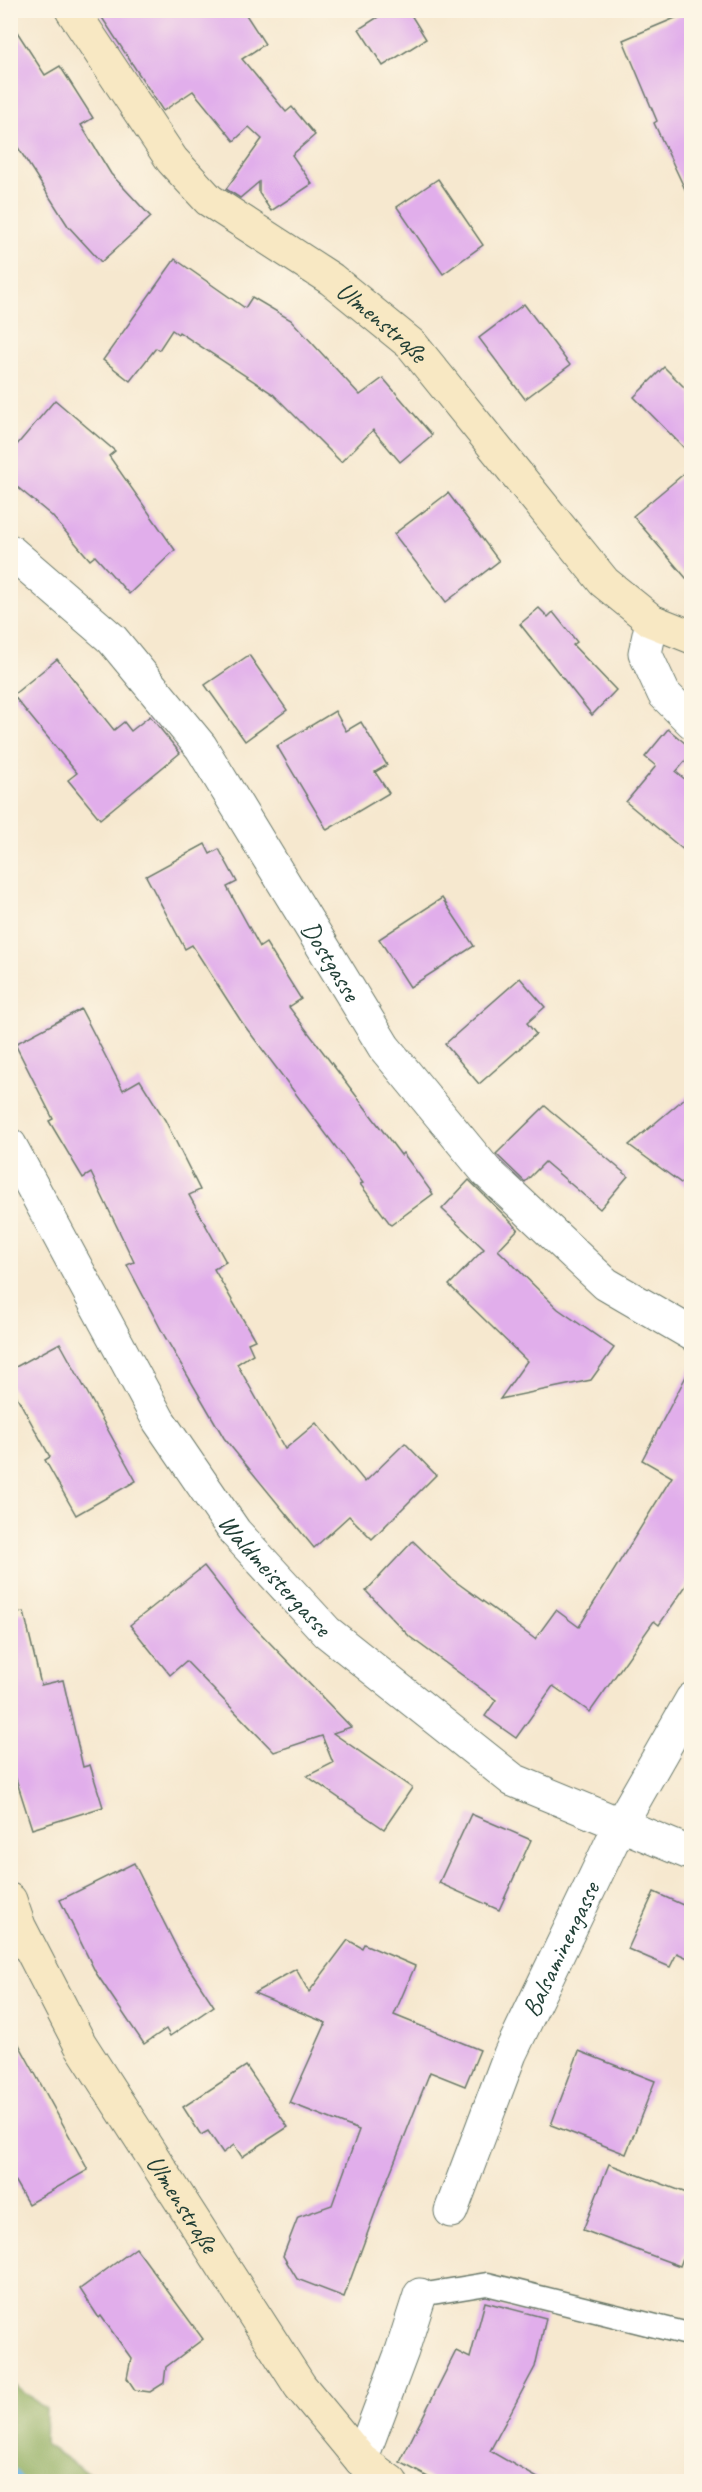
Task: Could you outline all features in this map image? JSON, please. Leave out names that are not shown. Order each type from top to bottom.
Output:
[{"type":"street","name":"Ulmenstraße","points":[[72,10],[172,160],[209,200],[331,279],[412,345],[604,582],[651,621],[692,637]]},
{"type":"street","name":"Dostgasse","points":[[10,551],[112,639],[201,747],[384,1047],[486,1171],[606,1284],[692,1334]]},
{"type":"street","points":[[651,621],[645,653],[664,694],[692,722]]},
{"type":"street","name":"Waldmeistergasse","points":[[10,1145],[159,1421],[243,1540],[327,1632],[513,1780],[692,1854]]},
{"type":"street","name":"Balsaminengasse","points":[[451,2211],[510,2054],[620,1825],[692,1699]]},
{"type":"street","name":"Ulmenstraße","points":[[10,1900],[19,1926],[80,2044],[300,2386],[361,2460],[391,2481]]},
{"type":"street","points":[[361,2460],[402,2352],[420,2295]]},
{"type":"lane","points":[[420,2295],[487,2284],[692,2335]]},
{"type":"green space","points":[[10,2382],[46,2409],[45,2444],[100,2481],[11,2481]]},
{"type":"building","points":[[97,10],[243,10],[265,44],[242,59],[286,112],[292,107],[315,135],[292,155],[312,184],[271,211],[259,193],[259,182],[240,198],[226,189],[262,139],[249,127],[234,141],[193,91],[163,111]]},
{"type":"building","points":[[389,10],[408,10],[426,39],[383,66],[359,29]]},
{"type":"building","points":[[692,11],[691,202],[654,123],[657,121],[623,40]]},
{"type":"building","points":[[10,21],[45,75],[60,66],[93,118],[81,125],[111,174],[151,217],[101,262],[68,226],[10,135]]},
{"type":"building","points":[[438,179],[483,245],[443,274],[397,207]]},
{"type":"building","points":[[175,259],[245,308],[252,297],[291,320],[360,395],[383,378],[432,435],[400,462],[373,430],[341,462],[273,394],[179,332],[178,334],[172,330],[159,350],[156,348],[130,381],[103,360]]},
{"type":"building","points":[[524,304],[570,365],[525,399],[479,338]]},
{"type":"building","points":[[664,367],[692,395],[692,456],[634,397]]},
{"type":"building","points":[[55,400],[115,451],[109,456],[175,550],[129,594],[95,556],[90,560],[52,516],[10,481],[10,453]]},
{"type":"building","points":[[692,467],[692,585],[633,516]]},
{"type":"building","points":[[448,493],[499,561],[446,602],[394,534]]},
{"type":"building","points":[[539,608],[548,617],[553,612],[577,642],[573,645],[616,690],[592,715],[520,624]]},
{"type":"building","points":[[249,655],[287,710],[245,741],[205,685]]},
{"type":"building","points":[[57,659],[114,730],[124,722],[131,731],[150,716],[180,753],[100,819],[68,780],[77,773],[13,695]]},
{"type":"building","points":[[335,711],[346,731],[361,722],[387,765],[375,772],[389,793],[327,830],[277,746]]},
{"type":"building","points":[[668,729],[692,749],[692,753],[676,772],[692,785],[692,857],[626,802],[656,766],[645,757]]},
{"type":"building","points":[[205,844],[210,854],[219,849],[237,882],[227,887],[260,947],[266,943],[301,999],[289,1007],[433,1194],[391,1225],[360,1184],[363,1183],[241,1021],[192,945],[185,949],[146,876]]},
{"type":"building","points":[[442,898],[474,946],[410,987],[379,939]]},
{"type":"building","points":[[520,978],[545,1007],[527,1023],[536,1034],[479,1084],[445,1044]]},
{"type":"building","points":[[81,1009],[123,1090],[140,1080],[165,1120],[200,1190],[189,1195],[226,1262],[214,1269],[255,1340],[248,1343],[253,1354],[237,1364],[285,1449],[316,1423],[365,1482],[405,1443],[436,1475],[372,1539],[349,1516],[314,1548],[224,1438],[165,1337],[127,1265],[134,1262],[91,1173],[83,1178],[49,1121],[53,1119],[15,1044]]},
{"type":"building","points":[[692,1092],[692,1191],[629,1145]]},
{"type":"building","points":[[545,1106],[628,1176],[600,1209],[545,1162],[525,1182],[496,1154]]},
{"type":"building","points":[[469,1180],[518,1229],[498,1250],[558,1309],[614,1348],[591,1380],[500,1399],[527,1361],[449,1285],[484,1249],[442,1209]]},
{"type":"building","points":[[60,1343],[136,1481],[76,1515],[45,1460],[50,1457],[10,1384],[10,1370]]},
{"type":"building","points":[[692,1365],[692,1577],[659,1625],[654,1621],[590,1712],[553,1686],[516,1738],[485,1716],[496,1700],[410,1637],[366,1591],[413,1541],[452,1579],[535,1639],[556,1610],[579,1627],[672,1477],[642,1460]]},
{"type":"building","points":[[204,1566],[240,1612],[351,1727],[333,1733],[412,1788],[384,1829],[307,1776],[333,1763],[322,1736],[274,1752],[186,1661],[170,1675],[130,1625]]},
{"type":"building","points":[[24,1612],[41,1685],[63,1680],[83,1767],[90,1765],[103,1807],[32,1829],[10,1760],[10,1614]]},
{"type":"building","points":[[471,1814],[531,1840],[499,1910],[439,1883]]},
{"type":"building","points":[[134,1863],[181,1956],[214,2006],[170,2036],[166,2029],[144,2044],[96,1973],[60,1900]]},
{"type":"building","points":[[654,1892],[692,1909],[692,1960],[677,1953],[670,1967],[628,1949]]},
{"type":"building","points":[[348,1940],[362,1948],[364,1944],[415,1966],[394,2015],[480,2050],[465,2086],[430,2072],[344,2297],[297,2279],[283,2256],[298,2217],[332,2205],[359,2130],[290,2103],[326,2023],[254,1993],[296,1969],[309,1992]]},
{"type":"building","points":[[10,2028],[88,2170],[28,2204],[10,2173]]},
{"type":"building","points":[[579,2051],[655,2081],[626,2154],[551,2125]]},
{"type":"building","points":[[246,2066],[288,2127],[242,2157],[234,2145],[223,2153],[208,2131],[201,2135],[183,2107]]},
{"type":"building","points":[[609,2164],[692,2195],[692,2234],[680,2266],[583,2230]]},
{"type":"building","points":[[136,2248],[203,2339],[166,2367],[164,2383],[150,2392],[135,2390],[127,2378],[131,2358],[101,2316],[99,2318],[80,2289]]},
{"type":"building","points":[[485,2302],[546,2318],[535,2367],[490,2451],[543,2481],[435,2481],[400,2462],[456,2351],[470,2358]]},
{"type":"waterway","points":[[10,2472],[18,2482]]}]
